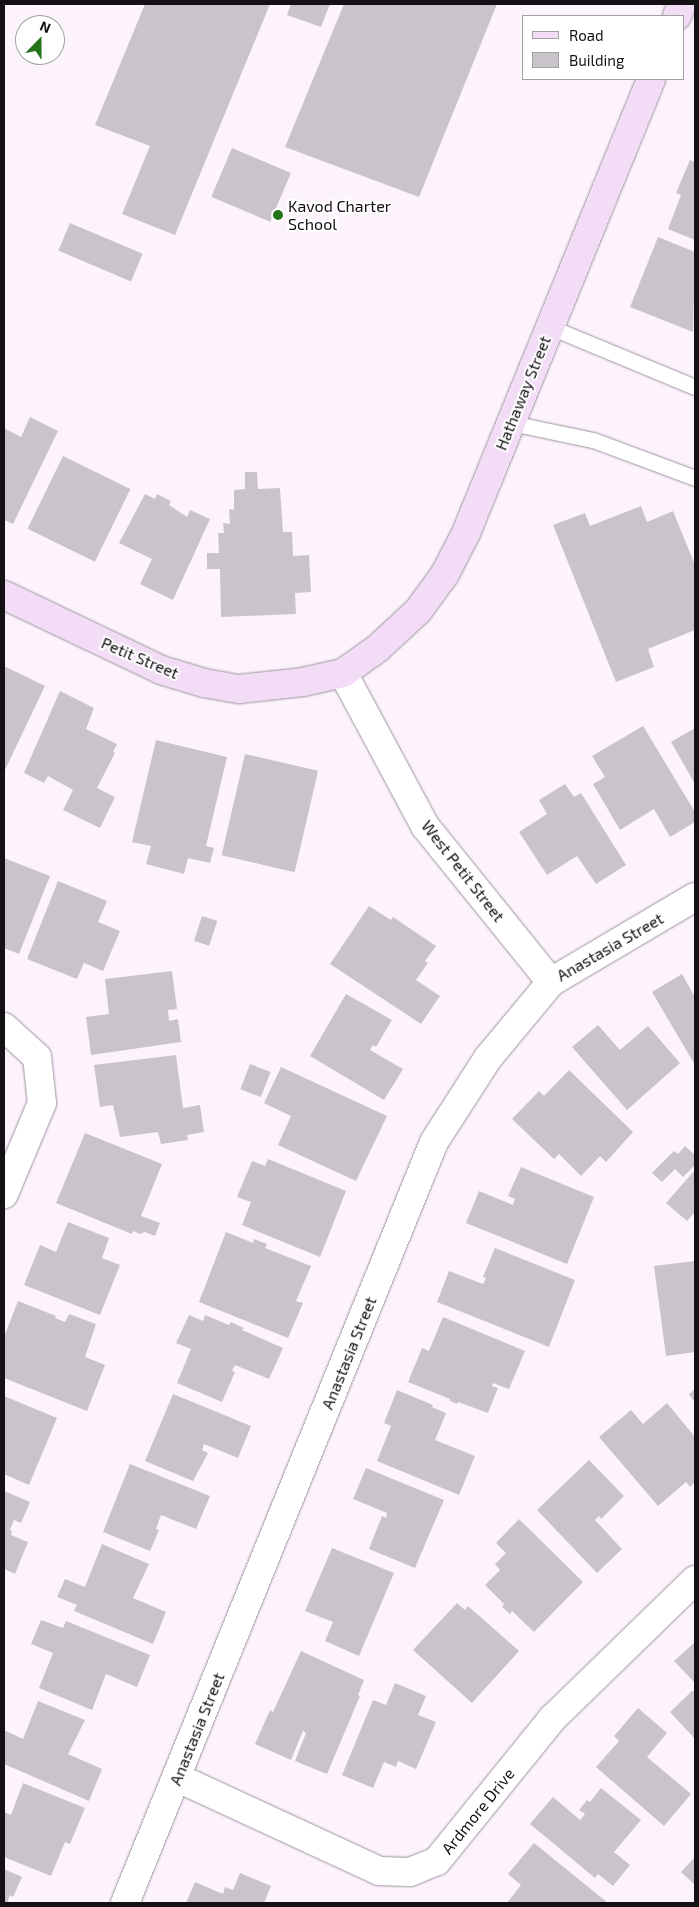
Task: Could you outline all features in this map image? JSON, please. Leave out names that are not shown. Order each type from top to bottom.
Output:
[{"type":"street","name":"Hathaway Street","points":[[343,672],[378,648],[418,611],[445,574],[466,533],[651,80]]},
{"type":"street","name":"Petit Street","points":[[4,595],[160,670],[204,683],[239,689],[303,682],[343,672]]},
{"type":"street","name":"West Petit Street","points":[[343,672],[425,826],[551,982]]},
{"type":"street","name":"Anastasia Street","points":[[125,1903],[178,1778],[434,1142],[488,1058],[551,982],[695,897]]},
{"type":"street","points":[[4,1027],[37,1057],[42,1103],[4,1194]]},
{"type":"street","name":"Ardmore Drive","points":[[178,1778],[379,1871],[410,1872],[437,1861],[553,1718],[695,1580]]},
{"type":"lane","points":[[550,327],[695,387]]},
{"type":"lane","points":[[511,423],[593,440],[695,478]]},
{"type":"building","points":[[145,4],[270,4],[175,235],[122,214],[150,146],[95,125]]},
{"type":"building","points":[[291,4],[330,4],[321,27],[287,15]]},
{"type":"building","points":[[344,4],[497,4],[419,197],[285,147]]},
{"type":"building","points":[[232,148],[291,173],[270,222],[211,197]]},
{"type":"building","points":[[690,160],[695,162],[695,240],[668,229],[681,195],[676,193]]},
{"type":"building","points":[[70,223],[143,254],[131,281],[58,251]]},
{"type":"building","points":[[658,237],[695,252],[693,332],[630,307]]},
{"type":"building","points":[[30,417],[58,431],[13,524],[4,520],[4,428],[21,437]]},
{"type":"building","points":[[63,456],[130,489],[95,562],[27,529]]},
{"type":"building","points":[[245,472],[257,472],[258,489],[280,488],[283,532],[292,532],[293,556],[309,555],[311,592],[295,593],[296,614],[221,617],[220,569],[207,569],[207,553],[219,553],[218,533],[224,533],[223,523],[230,524],[229,509],[234,510],[234,490],[245,489]]},
{"type":"building","points":[[145,494],[155,499],[157,494],[171,501],[169,505],[187,517],[190,510],[210,519],[173,600],[140,584],[152,559],[119,543]]},
{"type":"building","points":[[641,506],[647,522],[673,511],[695,565],[695,630],[648,649],[654,667],[616,682],[553,525],[585,513],[590,526]]},
{"type":"building","points":[[4,666],[45,686],[4,772]]},
{"type":"building","points":[[60,691],[94,708],[86,729],[117,744],[113,752],[115,753],[97,788],[115,797],[100,828],[63,810],[73,790],[48,776],[44,783],[24,773]]},
{"type":"building","points":[[643,726],[695,812],[695,822],[670,837],[654,809],[620,830],[593,784],[605,777],[592,756]]},
{"type":"building","points":[[695,728],[695,784],[671,742]]},
{"type":"building","points":[[156,740],[227,757],[206,846],[214,848],[210,863],[188,858],[184,874],[146,864],[151,846],[132,842]]},
{"type":"building","points":[[245,754],[318,771],[295,872],[222,855]]},
{"type":"building","points":[[565,784],[574,797],[581,793],[626,865],[596,884],[577,856],[547,875],[519,832],[547,814],[539,800]]},
{"type":"building","points":[[4,858],[50,876],[19,954],[4,948]]},
{"type":"building","points":[[58,881],[107,901],[98,922],[120,931],[103,971],[84,963],[77,979],[27,959]]},
{"type":"building","points":[[369,906],[391,920],[393,917],[436,946],[425,961],[428,963],[416,980],[440,996],[421,1024],[330,964]]},
{"type":"building","points":[[202,916],[217,921],[209,946],[194,941]]},
{"type":"building","points":[[172,971],[177,1009],[168,1010],[169,1021],[178,1019],[181,1042],[91,1055],[86,1017],[109,1014],[105,979]]},
{"type":"building","points":[[682,974],[695,997],[695,1065],[652,992]]},
{"type":"building","points":[[346,994],[392,1020],[376,1047],[373,1045],[370,1050],[403,1069],[384,1100],[310,1056]]},
{"type":"building","points":[[598,1025],[620,1050],[648,1026],[680,1063],[627,1110],[572,1047]]},
{"type":"building","points":[[176,1055],[183,1108],[200,1105],[204,1132],[187,1135],[188,1140],[161,1144],[158,1132],[120,1137],[113,1105],[100,1107],[94,1065]]},
{"type":"building","points":[[250,1064],[271,1072],[261,1097],[240,1089]]},
{"type":"building","points":[[281,1067],[387,1116],[356,1181],[278,1145],[291,1116],[264,1103]]},
{"type":"building","points":[[569,1070],[633,1132],[606,1162],[600,1156],[581,1176],[559,1154],[554,1159],[512,1119],[539,1091],[544,1096]]},
{"type":"building","points":[[85,1133],[162,1164],[141,1216],[160,1223],[155,1236],[145,1232],[140,1234],[133,1231],[132,1234],[56,1203]]},
{"type":"building","points":[[685,1146],[695,1155],[695,1165],[683,1177],[675,1169],[662,1182],[652,1173],[674,1151],[678,1154]]},
{"type":"building","points":[[268,1159],[346,1191],[320,1257],[242,1225],[251,1202],[237,1197],[252,1161],[265,1166]]},
{"type":"building","points":[[521,1167],[594,1197],[567,1264],[466,1223],[479,1191],[513,1205],[515,1199],[508,1196]]},
{"type":"building","points":[[695,1170],[695,1212],[687,1221],[666,1203]]},
{"type":"building","points":[[68,1222],[109,1238],[102,1258],[120,1265],[100,1315],[24,1285],[40,1245],[56,1252]]},
{"type":"building","points":[[226,1232],[253,1243],[254,1239],[267,1244],[265,1248],[311,1266],[296,1301],[303,1303],[288,1338],[199,1302]]},
{"type":"building","points":[[495,1248],[575,1280],[549,1347],[437,1302],[449,1271],[483,1284],[486,1278],[483,1277]]},
{"type":"building","points":[[695,1261],[695,1352],[666,1356],[654,1266]]},
{"type":"building","points":[[18,1301],[56,1316],[55,1318],[65,1322],[69,1314],[96,1324],[85,1357],[105,1365],[87,1411],[4,1378],[4,1337]]},
{"type":"building","points":[[189,1315],[203,1321],[205,1315],[229,1325],[231,1322],[244,1328],[242,1330],[283,1348],[269,1379],[235,1365],[232,1371],[235,1372],[222,1402],[177,1383],[191,1349],[176,1343]]},
{"type":"building","points":[[443,1317],[525,1351],[509,1389],[493,1383],[492,1386],[498,1388],[488,1413],[458,1402],[457,1404],[450,1401],[450,1399],[408,1382],[422,1348],[429,1351]]},
{"type":"building","points":[[695,1389],[695,1403],[689,1394]]},
{"type":"building","points":[[397,1390],[433,1405],[432,1407],[446,1413],[435,1440],[475,1456],[459,1495],[377,1461],[391,1426],[384,1423]]},
{"type":"building","points":[[173,1394],[251,1426],[238,1458],[204,1444],[202,1450],[208,1453],[193,1481],[145,1461]]},
{"type":"building","points":[[4,1396],[57,1418],[29,1485],[4,1474]]},
{"type":"building","points":[[667,1403],[695,1437],[695,1482],[690,1487],[686,1482],[658,1506],[599,1437],[631,1410],[643,1424]]},
{"type":"building","points":[[589,1460],[624,1496],[601,1519],[599,1516],[595,1520],[622,1549],[597,1573],[537,1510]]},
{"type":"building","points":[[130,1464],[210,1496],[196,1529],[161,1515],[156,1529],[159,1530],[150,1551],[103,1532]]},
{"type":"building","points":[[366,1468],[444,1500],[415,1568],[369,1549],[382,1516],[386,1518],[387,1513],[353,1499]]},
{"type":"building","points":[[4,1491],[30,1502],[21,1523],[14,1520],[10,1530],[12,1531],[11,1535],[28,1542],[15,1574],[4,1569]]},
{"type":"building","points":[[519,1519],[583,1582],[534,1632],[512,1611],[510,1614],[502,1607],[504,1604],[485,1585],[500,1570],[495,1564],[506,1553],[496,1543]]},
{"type":"building","points":[[102,1544],[149,1564],[133,1598],[166,1612],[153,1644],[74,1611],[77,1605],[57,1597],[65,1579],[85,1587]]},
{"type":"building","points":[[332,1548],[394,1573],[359,1656],[325,1641],[333,1622],[305,1611]]},
{"type":"building","points":[[457,1603],[465,1610],[468,1606],[519,1651],[472,1703],[413,1650]]},
{"type":"building","points":[[41,1620],[63,1628],[66,1621],[150,1655],[137,1687],[106,1674],[92,1710],[39,1688],[53,1653],[31,1644]]},
{"type":"building","points":[[695,1642],[695,1683],[674,1661]]},
{"type":"building","points":[[301,1651],[364,1680],[358,1695],[360,1696],[327,1774],[295,1761],[306,1733],[303,1731],[291,1760],[255,1744],[270,1710],[273,1712]]},
{"type":"building","points":[[395,1683],[426,1696],[418,1715],[436,1722],[416,1769],[398,1761],[396,1767],[384,1762],[373,1788],[342,1775],[373,1700],[386,1705]]},
{"type":"building","points":[[692,1691],[695,1691],[695,1739],[670,1712]]},
{"type":"building","points":[[38,1701],[85,1720],[68,1754],[102,1769],[89,1801],[4,1764],[4,1730],[23,1739]]},
{"type":"building","points":[[638,1708],[667,1733],[647,1757],[691,1794],[664,1826],[596,1767],[619,1741],[614,1736]]},
{"type":"building","points":[[23,1783],[85,1808],[70,1844],[65,1842],[51,1876],[4,1857],[4,1812],[11,1815]]},
{"type":"building","points":[[601,1788],[641,1820],[614,1852],[630,1865],[613,1886],[598,1874],[595,1878],[530,1824],[553,1797],[580,1820],[585,1814],[579,1810],[587,1800],[590,1802]]},
{"type":"building","points":[[534,1843],[608,1903],[507,1903],[521,1885],[508,1874]]},
{"type":"building","points":[[695,1857],[695,1885],[681,1872]]},
{"type":"building","points":[[4,1869],[22,1877],[13,1897],[10,1895],[7,1903],[4,1903]]},
{"type":"building","points":[[240,1873],[271,1886],[264,1903],[186,1903],[195,1882],[223,1894],[225,1887],[233,1890]]},
{"type":"place","name":"Kavod Charter School","points":[[278,215]]}]
